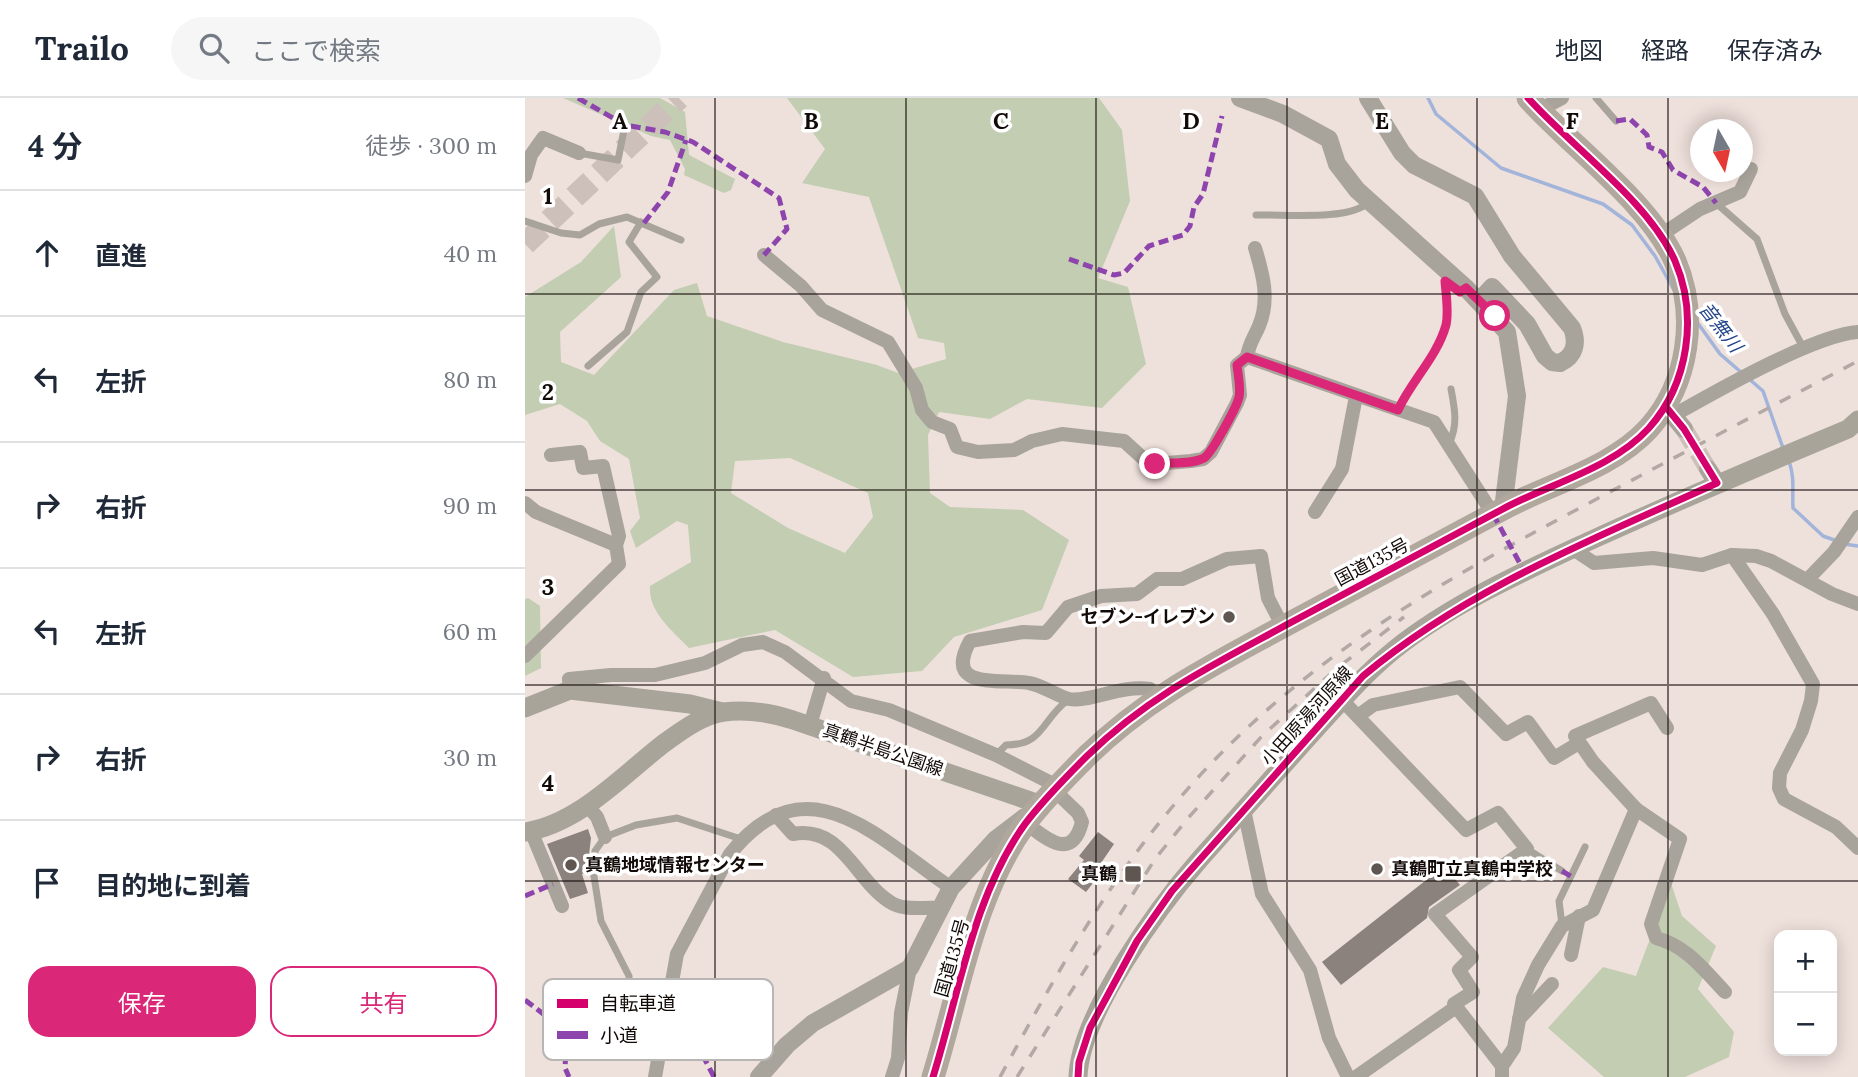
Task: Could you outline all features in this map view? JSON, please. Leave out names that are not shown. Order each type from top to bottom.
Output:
[{"type":"highway","name":"国道135号","points":[[933,1077],[983,907],[996,876],[1026,824],[1089,754],[1156,698],[1498,511],[1626,447],[1648,429],[1675,417],[1687,322],[1679,273],[1661,235],[1534,104]]},
{"type":"main road","name":"小田原湯河原線","points":[[1078,1077],[1079,1062],[1090,1028],[1137,941],[1172,891],[1342,699],[1396,648],[1458,607],[1713,476],[1848,429],[1858,420]]},
{"type":"main road","name":"真鶴半島公園線","points":[[525,708],[570,690],[691,704],[722,712],[763,712],[1052,794]]},
{"type":"main road","name":"真鶴半島公園線","points":[[528,832],[560,821],[683,729],[722,712]]},
{"type":"street","points":[[1240,98],[1329,139],[1340,170],[1369,202],[1473,295],[1507,332],[1517,396],[1498,511]]},
{"type":"street","points":[[1368,98],[1402,153],[1414,165],[1475,196],[1512,256],[1572,328],[1576,338],[1572,354],[1560,363],[1552,362],[1545,356],[1527,324],[1492,287],[1473,295]]},
{"type":"street","points":[[1534,104],[1562,98]]},
{"type":"street","points":[[525,176],[528,154],[543,138],[579,153]]},
{"type":"street","points":[[1661,235],[1700,209],[1740,192],[1745,182]]},
{"type":"street","points":[[764,255],[801,286],[822,310],[888,342],[916,388],[922,410],[932,422],[950,429],[957,447],[978,452],[1014,450],[1032,441],[1062,434],[1124,441],[1146,461],[1155,464],[1203,459],[1211,452],[1237,403],[1240,395],[1237,365],[1247,357],[1249,342],[1259,326],[1266,301],[1264,277],[1255,248]]},
{"type":"street","points":[[1675,417],[1804,349],[1827,339],[1858,332]]},
{"type":"street","points":[[1247,357],[1434,422],[1498,511]]},
{"type":"street","points":[[1315,512],[1342,469],[1356,396]]},
{"type":"street","points":[[525,656],[614,573],[619,564],[616,545],[619,536],[603,466],[583,468],[580,452],[551,455]]},
{"type":"street","points":[[525,503],[536,512],[616,545]]},
{"type":"street","points":[[1808,579],[1834,552],[1858,517]]},
{"type":"street","points":[[1573,549],[1594,562],[1653,558],[1702,565],[1732,555],[1771,561],[1832,594],[1858,604]]},
{"type":"street","points":[[1732,555],[1773,614],[1812,684],[1805,720],[1780,774],[1779,788],[1784,799],[1836,827],[1858,848]]},
{"type":"street","points":[[1156,698],[1150,689],[1137,687],[1069,699],[1030,683],[979,681],[969,676],[964,665],[964,651],[969,641],[1023,632],[1047,633],[1068,607],[1101,596],[1137,594],[1157,579],[1182,579],[1227,559],[1261,556],[1268,598],[1283,627]]},
{"type":"street","points":[[570,690],[569,679],[655,675],[705,663],[742,645],[763,642],[785,652],[824,678],[851,701],[889,710],[996,755],[1078,813],[1082,821],[1072,842],[1057,844],[1026,824]]},
{"type":"street","points":[[810,725],[824,678]]},
{"type":"street","points":[[1358,716],[1373,705],[1460,687],[1506,734],[1528,722],[1554,758],[1579,743]]},
{"type":"street","points":[[1342,699],[1466,830],[1499,813],[1527,849],[1435,914],[1472,957],[1459,970],[1473,992],[1454,1004],[1502,1071],[1514,1048],[1523,998],[1538,965],[1562,926],[1593,910],[1636,809]]},
{"type":"street","points":[[1667,728],[1651,702],[1575,736],[1636,809],[1680,839],[1651,924],[1656,938],[1673,943],[1686,951],[1725,992]]},
{"type":"street","points":[[892,1077],[898,1058],[901,1013],[910,968],[938,908],[951,888],[995,840],[1052,794]]},
{"type":"street","points":[[586,804],[597,817],[605,837]]},
{"type":"street","points":[[673,979],[677,954],[716,878],[741,839],[776,815],[799,807],[832,810],[851,819],[951,888]]},
{"type":"street","points":[[1244,810],[1262,894],[1310,970],[1329,1038],[1348,1077]]},
{"type":"street","points":[[776,815],[793,834],[807,831],[821,835],[838,847],[890,902],[902,907],[938,908]]},
{"type":"street","points":[[528,832],[562,906]]},
{"type":"street","points":[[1571,955],[1579,916]]},
{"type":"street","points":[[773,1059],[813,1023],[910,968]]},
{"type":"street","points":[[1517,1021],[1552,984]]},
{"type":"street","points":[[1356,1077],[1456,1007]]},
{"type":"street","points":[[759,1077],[772,1060]]},
{"type":"lane","points":[[1596,98],[1616,121]]},
{"type":"lane","points":[[579,153],[618,160],[625,125]]},
{"type":"lane","points":[[1256,215],[1344,213],[1360,210],[1369,202]]},
{"type":"lane","points":[[1716,203],[1757,239],[1785,314],[1804,349]]},
{"type":"lane","points":[[525,221],[561,233],[580,235],[599,225],[627,217],[681,240]]},
{"type":"lane","points":[[588,366],[627,332],[641,292],[657,277],[629,242],[641,222]]},
{"type":"lane","points":[[1398,410],[1411,382],[1427,367],[1446,325],[1445,281],[1460,292],[1473,295]]},
{"type":"lane","points":[[1448,445],[1455,431],[1456,415],[1451,389]]},
{"type":"lane","points":[[996,755],[1006,745],[1025,744],[1036,739],[1045,722],[1069,699]]},
{"type":"lane","points":[[629,979],[601,921],[593,870],[595,851],[605,837],[636,825],[677,818],[741,839]]},
{"type":"lane","points":[[1562,926],[1559,901],[1585,847]]},
{"type":"lane","points":[[1527,849],[1562,871]]},
{"type":"green space","points":[[563,98],[660,98],[685,112],[689,155],[735,179],[731,190],[724,193],[684,175],[685,169],[670,140],[651,136]]},
{"type":"green space","points":[[787,98],[1099,98],[1122,130],[1130,201],[1098,278],[1128,287],[1146,364],[1102,408],[1027,399],[990,419],[939,412],[928,435],[930,493],[950,507],[1023,510],[1069,540],[1042,610],[954,637],[922,671],[853,677],[775,630],[689,648],[657,613],[650,595],[650,586],[691,562],[688,525],[677,521],[636,548],[630,531],[640,518],[629,459],[600,441],[587,421],[560,404],[525,415],[525,297],[581,262],[614,226],[621,277],[560,332],[561,362],[594,375],[674,290],[697,283],[707,316],[783,342],[877,365],[898,373],[946,359],[944,343],[918,338],[869,197],[802,183],[825,149]],"holes":[[[790,458],[868,493],[873,517],[845,553],[788,528],[731,493],[735,461]]]},
{"type":"green space","points":[[528,598],[540,606],[541,668],[525,676],[525,599]]},
{"type":"green space","points":[[1671,883],[1682,916],[1716,946],[1698,989],[1734,1032],[1729,1057],[1685,1077],[1604,1077],[1548,1028],[1603,967],[1636,976]]},
{"type":"building","name":"真鶴地域情報センター","points":[[588,829],[591,838],[587,872],[582,874],[588,893],[570,899],[547,844]]},
{"type":"building","points":[[1098,832],[1114,844],[1099,866],[1104,869],[1086,892],[1068,879],[1084,860],[1079,856]]},
{"type":"building","points":[[1444,866],[1460,885],[1429,907],[1427,918],[1341,985],[1322,962]]},
{"type":"waterway","name":"音無川","points":[[1428,98],[1436,114],[1501,168],[1603,204],[1632,225],[1655,256],[1674,290]]},
{"type":"waterway","name":"音無川","points":[[1697,322],[1720,354],[1742,373]]},
{"type":"waterway","name":"音無川","points":[[1748,378],[1763,391],[1783,448]]},
{"type":"waterway","points":[[1789,461],[1793,479],[1793,508],[1823,536],[1837,541]]},
{"type":"waterway","points":[[1844,544],[1858,546]]},
{"type":"tunnel","points":[[525,244],[679,98]]},
{"type":"tunnel","points":[[1684,429],[1708,469]]},
{"type":"railway","points":[[1000,1077],[1059,971],[1124,870],[1173,806],[1262,714],[1310,674],[1361,637],[1466,571],[1521,539],[1858,361]]},
{"type":"railway","points":[[1017,1077],[1155,859],[1189,817],[1262,736],[1336,669],[1404,617]]},
{"type":"marked path","points":[[578,98],[625,125],[665,132],[693,142],[779,198],[787,229],[764,255]]},
{"type":"marked path","points":[[1069,259],[1114,275],[1124,273],[1149,246],[1183,235],[1190,226],[1194,207],[1203,194],[1222,116]]},
{"type":"marked path","points":[[1616,121],[1630,119],[1647,135],[1649,147],[1662,152],[1673,170],[1703,187],[1716,203]]},
{"type":"marked path","points":[[644,223],[668,192],[686,140]]},
{"type":"marked path","points":[[1493,514],[1524,571]]},
{"type":"marked path","points":[[1562,871],[1572,877]]},
{"type":"marked path","points":[[525,896],[553,884]]},
{"type":"marked path","points":[[525,1000],[543,1014]]},
{"type":"marked path","points":[[565,1060],[569,1077]]},
{"type":"marked path","points":[[705,1060],[714,1077]]},
{"type":"cycle path","points":[[933,1077],[969,946],[992,882],[1007,852],[1047,797],[1111,734],[1134,715],[1208,668],[1501,510],[1579,475],[1617,454],[1649,428],[1663,410],[1681,370],[1686,348],[1686,304],[1675,261],[1663,239],[1629,196],[1528,98]]},
{"type":"cycle path","points":[[1078,1077],[1079,1062],[1090,1028],[1137,941],[1172,891],[1363,676],[1403,645],[1489,591],[1579,545],[1717,483],[1684,429],[1666,407]]},
{"type":"place","name":"セブン-イレブン","points":[[1229,617]]},
{"type":"place","name":"真鶴地域情報センター","points":[[571,865]]},
{"type":"place","name":"真鶴町立真鶴中学校","points":[[1377,869]]},
{"type":"place","name":"真鶴","points":[[1133,874]]},
{"type":"route","points":[[1155,464],[1203,459],[1211,452],[1237,403],[1240,395],[1237,365],[1247,357],[1398,410],[1411,382],[1427,367],[1446,325],[1445,281],[1460,292],[1466,288],[1495,316]]}]
